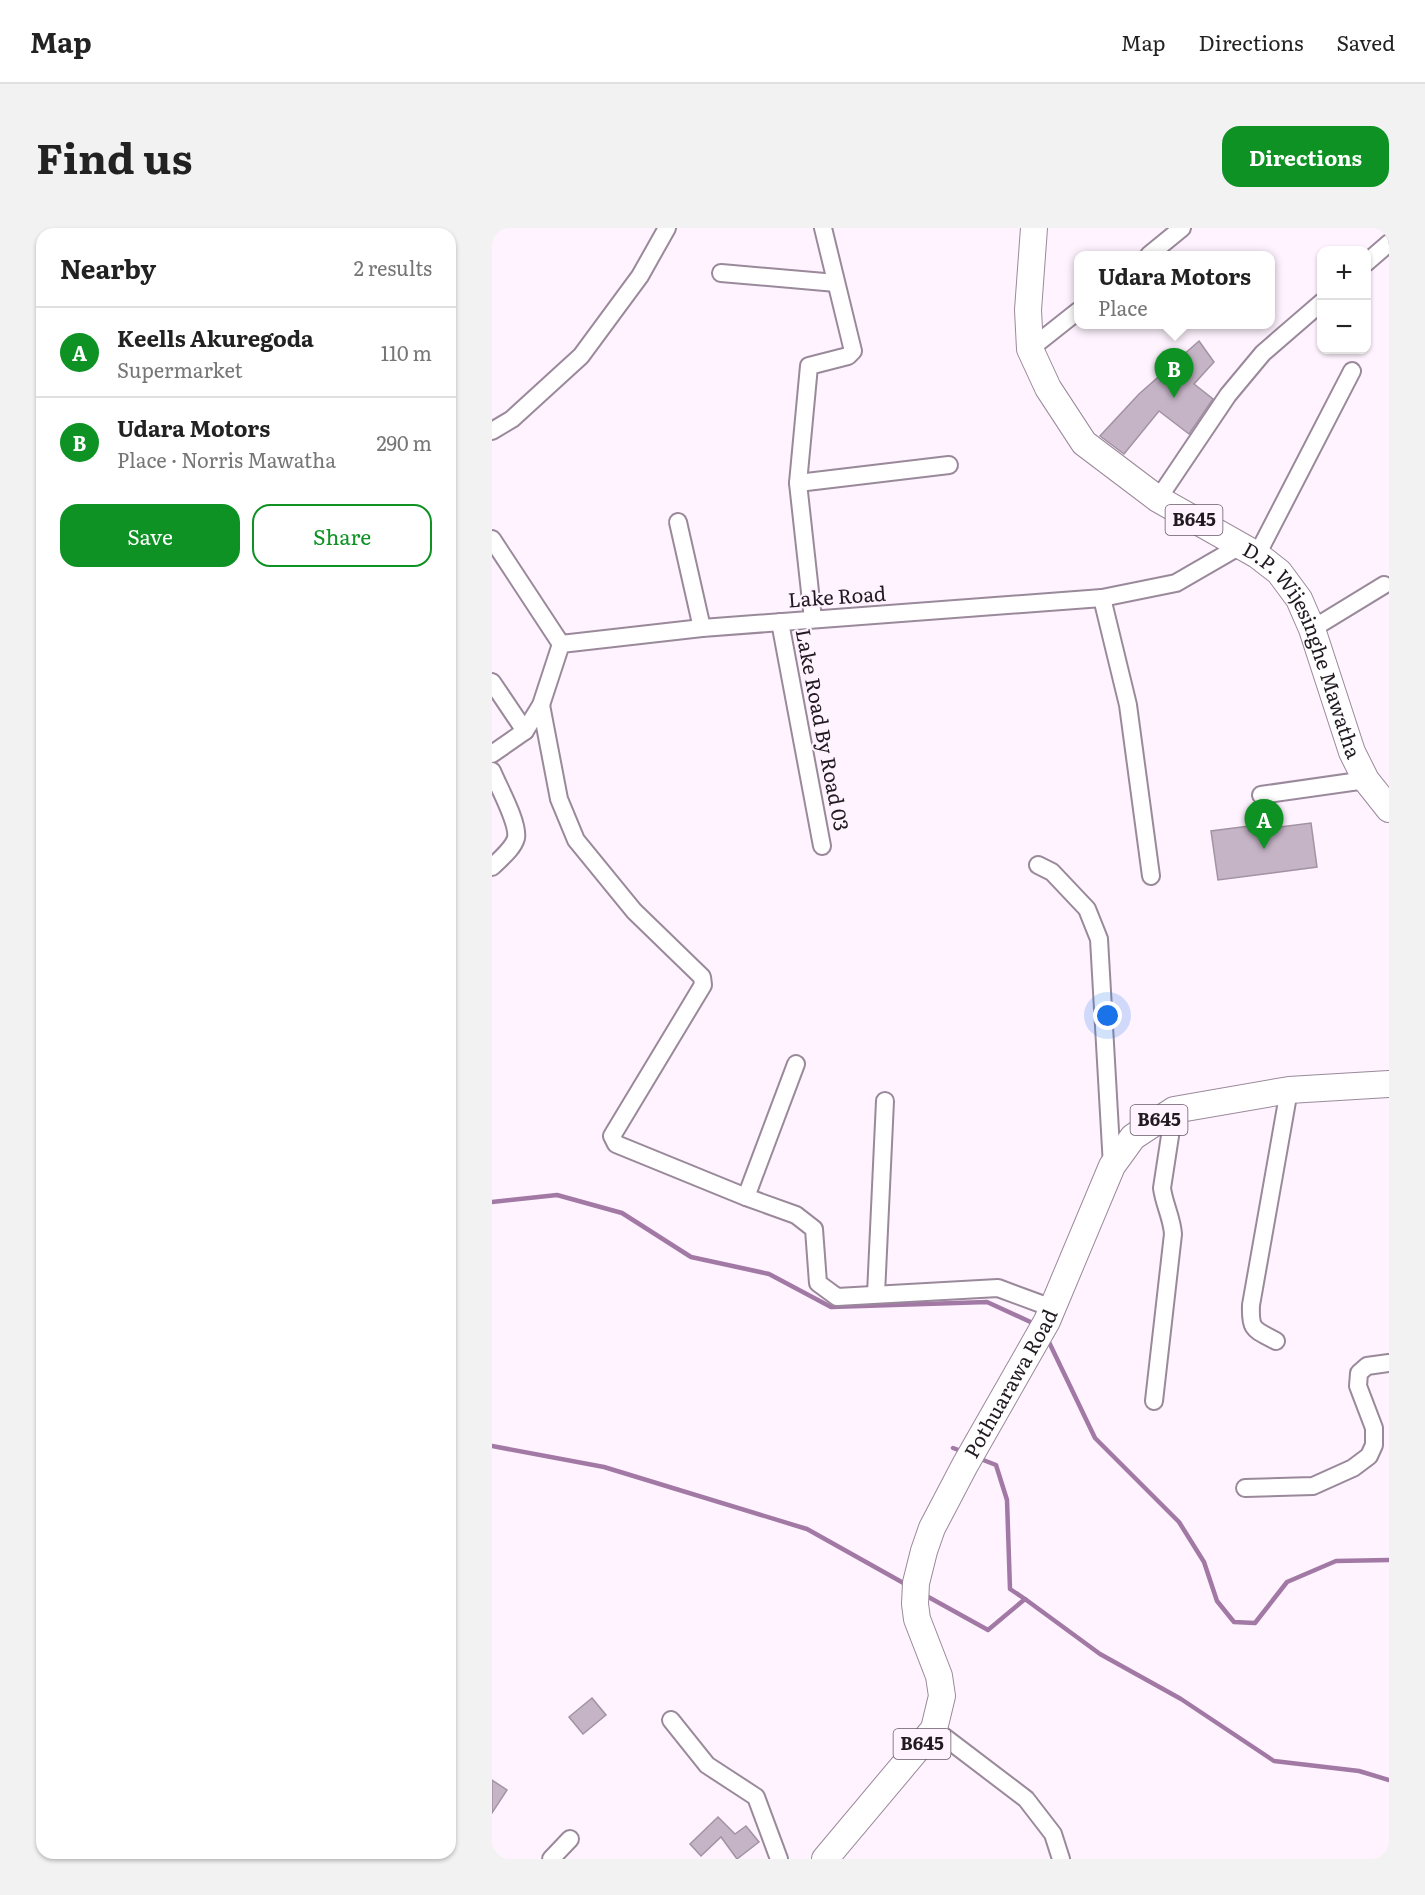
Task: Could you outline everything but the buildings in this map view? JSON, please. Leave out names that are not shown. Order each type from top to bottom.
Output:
[{"type":"main road","name":"D.P. Wijesinghe Mawatha","points":[[1035,228],[1028,310],[1030,349],[1048,388],[1084,443],[1158,499],[1249,550],[1279,572],[1299,599],[1312,628],[1352,752],[1366,780],[1389,809]]},
{"type":"main road","name":"Pothuarawa Road","points":[[825,1859],[934,1729],[942,1696],[939,1676],[917,1619],[915,1593],[932,1528],[965,1465],[1032,1349],[1112,1166],[1134,1137],[1174,1110],[1289,1090],[1389,1084]]},
{"type":"street","points":[[492,431],[512,419],[581,356],[640,276],[667,228]]},
{"type":"street","points":[[813,619],[798,483],[809,366],[848,356],[853,351],[823,228]]},
{"type":"street","points":[[1154,251],[1182,228]]},
{"type":"street","points":[[1371,258],[1389,243]]},
{"type":"street","points":[[721,273],[836,283]]},
{"type":"street","points":[[1158,499],[1228,394],[1263,353],[1317,306]]},
{"type":"street","points":[[1030,349],[1074,314]]},
{"type":"street","points":[[1249,550],[1352,371]]},
{"type":"street","points":[[798,483],[949,465]]},
{"type":"street","points":[[678,522],[702,628]]},
{"type":"street","points":[[492,539],[561,644],[541,705],[525,731],[492,754]]},
{"type":"street","name":"Lake Road","points":[[561,644],[702,628],[1102,598],[1176,583],[1249,550]]},
{"type":"street","points":[[1312,628],[1384,585]]},
{"type":"street","points":[[1102,598],[1128,705],[1150,876]]},
{"type":"street","name":"Lake Road By Road 03","points":[[780,622],[822,846]]},
{"type":"street","points":[[492,682],[525,731]]},
{"type":"street","points":[[541,705],[560,799],[576,840],[634,911],[702,977],[703,985],[612,1136],[616,1144],[795,1215],[814,1229],[818,1283],[837,1297],[998,1288],[1049,1314]]},
{"type":"street","points":[[492,771],[516,827],[516,838],[492,867]]},
{"type":"street","points":[[1261,795],[1366,780]]},
{"type":"street","points":[[1038,865],[1052,872],[1087,909],[1099,939],[1112,1166]]},
{"type":"street","points":[[746,1197],[796,1064]]},
{"type":"street","points":[[1276,1341],[1256,1330],[1251,1322],[1251,1305],[1289,1090]]},
{"type":"street","points":[[876,1294],[885,1101]]},
{"type":"street","points":[[1154,1401],[1173,1234],[1162,1188],[1174,1110]]},
{"type":"street","points":[[1245,1488],[1313,1486],[1353,1468],[1370,1456],[1374,1444],[1374,1428],[1358,1386],[1359,1373],[1367,1366],[1389,1363]]},
{"type":"street","points":[[671,1720],[707,1764],[756,1797],[779,1859]]},
{"type":"street","points":[[934,1729],[1026,1799],[1053,1834],[1062,1859]]},
{"type":"street","points":[[551,1859],[570,1839]]},
{"type":"waterway","points":[[492,1202],[557,1195],[622,1213],[691,1257],[769,1274],[831,1307],[987,1302],[1037,1325]]},
{"type":"waterway","points":[[1047,1338],[1095,1438],[1179,1522],[1204,1562],[1217,1601],[1234,1622],[1255,1623],[1287,1582],[1336,1561],[1389,1560]]},
{"type":"waterway","points":[[492,1446],[604,1467],[807,1529],[907,1585]]},
{"type":"waterway","points":[[953,1448],[964,1452]]},
{"type":"waterway","points":[[978,1458],[996,1465],[1007,1500],[1010,1589],[1025,1599]]},
{"type":"waterway","points":[[923,1594],[988,1630],[1025,1599],[1100,1654],[1181,1699],[1274,1761],[1359,1771],[1389,1780]]},
{"type":"place","name":"Udara Motors","points":[[1174,398]]},
{"type":"place","name":"Keells Akuregoda","points":[[1264,849]]}]
